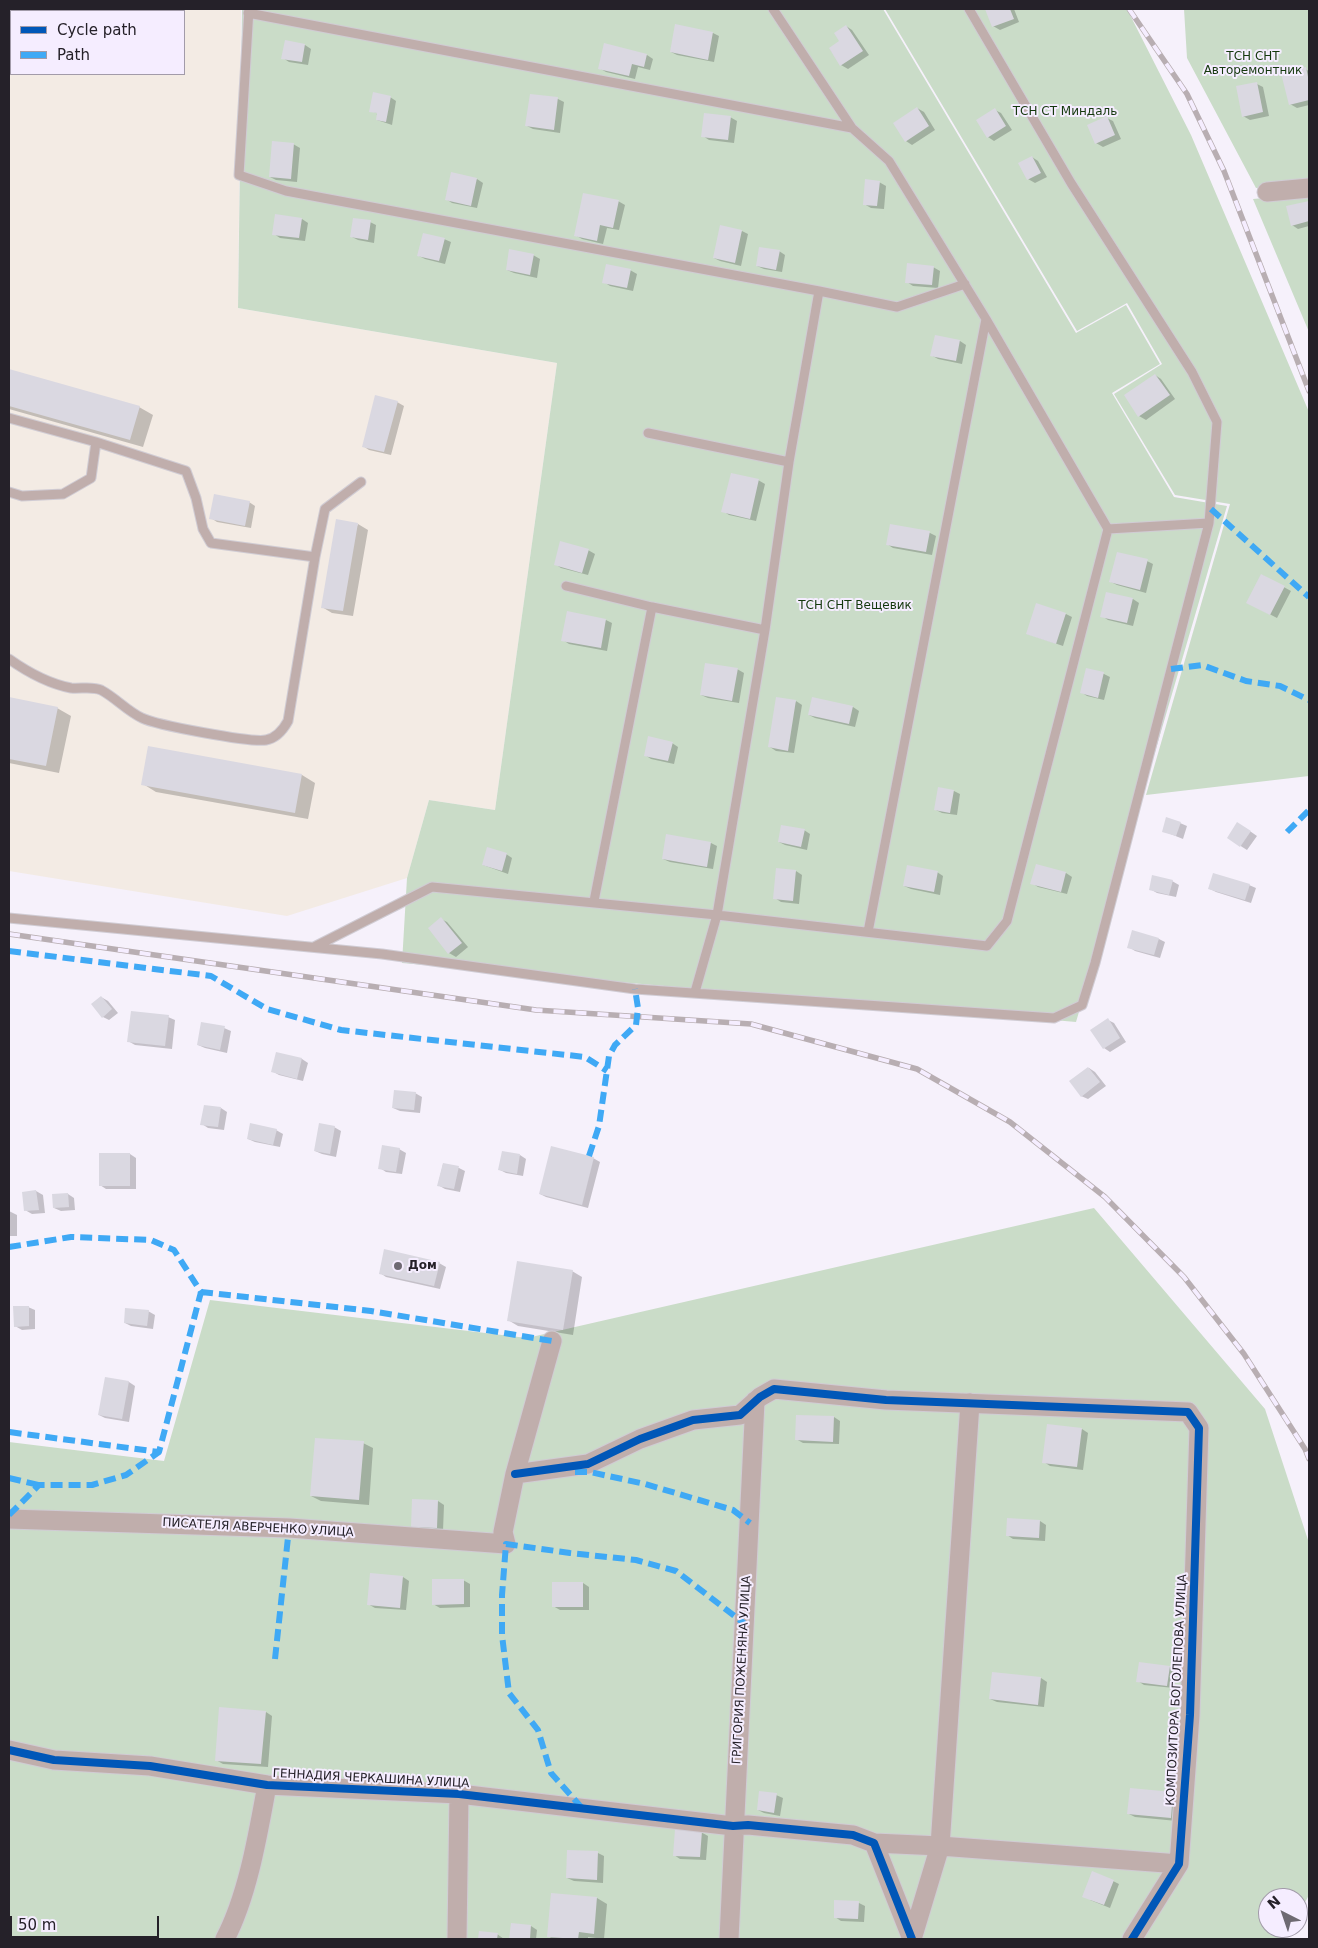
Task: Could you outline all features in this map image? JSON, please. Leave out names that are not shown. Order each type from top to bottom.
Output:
[{"type":"street","points":[[1268,192],[1309,188]]},
{"type":"street","points":[[552,1341],[515,1474],[588,1464],[640,1439],[693,1420],[740,1415],[756,1400],[774,1389],[886,1400],[970,1403],[940,1846],[912,1939]]},
{"type":"street","name":"ГРИГОРИЯ ПОЖЕНЯНА УЛИЦА","points":[[729,1939],[756,1400]]},
{"type":"street","name":"КОМПОЗИТОРА БОГОЛЕПОВА УЛИЦА","points":[[970,1403],[1188,1412],[1199,1428],[1190,1715],[1179,1864],[1132,1939]]},
{"type":"street","name":"ПИСАТЕЛЯ АВЕРЧЕНКО УЛИЦА","points":[[9,1519],[289,1528],[506,1544],[503,1532],[515,1474]]},
{"type":"street","name":"ГЕННАДИЯ ЧЕРКАШИНА УЛИЦА","points":[[9,1750],[54,1760],[150,1766],[267,1785],[459,1794],[734,1826],[748,1825],[853,1835],[874,1843],[940,1846],[1179,1864]]},
{"type":"street","points":[[225,1939],[233,1925],[254,1851],[267,1785]]},
{"type":"street","points":[[457,1939],[459,1794]]},
{"type":"street","points":[[874,1843],[912,1939]]},
{"type":"lane","points":[[313,947],[432,887],[594,901],[987,946],[1006,921],[1108,529],[986,319],[888,161],[852,128],[772,9]]},
{"type":"lane","points":[[9,918],[382,954],[636,989],[1054,1018],[1082,1005],[1095,963],[1209,523],[1218,422],[1192,372],[1071,183],[969,9]]},
{"type":"lane","points":[[852,128],[248,11],[239,175],[286,191],[897,307],[964,284]]},
{"type":"lane","points":[[695,992],[717,915],[765,630],[789,462],[819,291]]},
{"type":"lane","points":[[868,932],[986,319]]},
{"type":"lane","points":[[9,418],[96,442],[186,471],[196,498],[203,529],[211,543],[315,557]]},
{"type":"lane","points":[[648,433],[789,462]]},
{"type":"lane","points":[[9,492],[22,496],[63,494],[91,478],[96,442]]},
{"type":"lane","points":[[9,659],[27,671],[70,688],[100,689],[142,718],[194,730],[265,740],[279,734],[288,721],[315,557],[326,509],[361,482]]},
{"type":"lane","points":[[1108,529],[1209,523]]},
{"type":"lane","points":[[566,586],[652,607],[765,630]]},
{"type":"lane","points":[[594,901],[652,607]]},
{"type":"shaded area","points":[[9,9],[241,9],[238,308],[557,363],[495,810],[429,800],[407,878],[287,916],[9,871]]},
{"type":"green space","name":"ТСН СНТ Вещевик","points":[[242,9],[883,9],[1076,333],[1126,305],[1160,364],[1112,393],[1174,497],[1227,506],[1076,1022],[402,963],[407,878],[429,800],[495,810],[557,363],[238,308]]},
{"type":"green space","name":"ТСН СТ Миндаль","points":[[885,9],[1127,9],[1191,135],[1309,412],[1309,776],[1146,795],[1230,504],[1175,495],[1114,394],[1162,364],[1127,303],[1077,331]]},
{"type":"green space","name":"ТСН СНТ Авторемонтник","points":[[1184,9],[1309,9],[1309,183],[1256,188],[1187,58]]},
{"type":"green space","points":[[1309,194],[1309,332],[1253,199]]},
{"type":"green space","points":[[1094,1208],[1265,1409],[1309,1543],[1309,1895],[1308,1897],[1308,1888],[1258,1888],[1258,1938],[1284,1939],[9,1939],[9,1442],[164,1461],[210,1300],[527,1338]]},
{"type":"building","points":[[985,9],[1010,9],[1014,19],[992,27]]},
{"type":"building","points":[[675,24],[713,32],[708,60],[670,52]]},
{"type":"building","points":[[846,25],[863,51],[840,66],[829,48],[839,41],[834,33]]},
{"type":"building","points":[[285,40],[305,44],[302,62],[281,59]]},
{"type":"building","points":[[604,43],[647,54],[644,67],[632,64],[629,76],[598,69]]},
{"type":"building","points":[[1306,67],[1309,82],[1309,100],[1289,105],[1281,73]]},
{"type":"building","points":[[1257,82],[1263,112],[1242,117],[1236,86]]},
{"type":"building","points":[[373,92],[391,96],[386,122],[376,120],[377,113],[369,112]]},
{"type":"building","points":[[530,94],[558,97],[554,130],[525,126]]},
{"type":"building","points":[[917,107],[929,126],[905,142],[893,123]]},
{"type":"building","points":[[995,108],[1006,126],[987,138],[976,120]]},
{"type":"building","points":[[704,113],[731,116],[728,140],[701,137]]},
{"type":"building","points":[[1107,116],[1115,135],[1095,144],[1087,125]]},
{"type":"building","points":[[272,141],[294,143],[291,179],[269,177]]},
{"type":"building","points":[[1032,156],[1041,173],[1027,180],[1018,163]]},
{"type":"building","points":[[451,172],[477,178],[471,206],[445,200]]},
{"type":"building","points":[[865,179],[880,181],[877,206],[863,205]]},
{"type":"building","points":[[583,193],[619,200],[613,228],[600,225],[597,241],[574,236]]},
{"type":"building","points":[[1309,201],[1309,221],[1291,226],[1286,206]]},
{"type":"building","points":[[275,214],[302,218],[299,238],[272,235]]},
{"type":"building","points":[[353,218],[371,220],[368,240],[350,237]]},
{"type":"building","points":[[720,225],[742,230],[735,263],[713,258]]},
{"type":"building","points":[[423,233],[445,238],[439,261],[417,256]]},
{"type":"building","points":[[759,247],[780,250],[776,270],[756,266]]},
{"type":"building","points":[[509,249],[534,254],[530,275],[506,270]]},
{"type":"building","points":[[907,263],[934,266],[932,285],[905,283]]},
{"type":"building","points":[[606,264],[631,269],[627,288],[602,283]]},
{"type":"building","points":[[935,335],[960,340],[956,361],[930,356]]},
{"type":"building","points":[[9,369],[140,406],[130,440],[9,406]]},
{"type":"building","points":[[1155,374],[1170,395],[1138,417],[1124,395]]},
{"type":"building","points":[[375,395],[398,401],[384,452],[362,447]]},
{"type":"building","points":[[731,473],[759,479],[750,519],[721,512]]},
{"type":"building","points":[[214,494],[250,501],[245,526],[209,519]]},
{"type":"building","points":[[336,519],[358,523],[343,611],[321,608]]},
{"type":"building","points":[[890,524],[930,531],[926,552],[886,545]]},
{"type":"building","points":[[560,541],[589,549],[582,573],[554,565]]},
{"type":"building","points":[[1117,552],[1148,559],[1140,590],[1109,582]]},
{"type":"building","points":[[1261,574],[1285,586],[1270,615],[1246,603]]},
{"type":"building","points":[[1106,592],[1133,598],[1127,623],[1100,617]]},
{"type":"building","points":[[1036,603],[1066,613],[1056,644],[1026,634]]},
{"type":"building","points":[[567,611],[606,619],[601,648],[561,641]]},
{"type":"building","points":[[705,663],[738,668],[732,701],[700,695]]},
{"type":"building","points":[[1086,668],[1104,672],[1098,698],[1080,693]]},
{"type":"building","points":[[9,697],[58,707],[46,766],[9,759]]},
{"type":"building","points":[[776,697],[796,700],[788,751],[768,747]]},
{"type":"building","points":[[812,697],[853,706],[849,724],[808,715]]},
{"type":"building","points":[[648,736],[673,742],[668,761],[644,756]]},
{"type":"building","points":[[148,746],[302,774],[295,813],[141,785]]},
{"type":"building","points":[[938,787],[954,790],[950,813],[934,810]]},
{"type":"building","points":[[1166,817],[1181,822],[1176,836],[1162,832]]},
{"type":"building","points":[[1237,822],[1251,831],[1240,847],[1227,838]]},
{"type":"building","points":[[781,825],[805,829],[801,847],[778,842]]},
{"type":"building","points":[[666,834],[711,842],[707,867],[662,859]]},
{"type":"building","points":[[487,847],[507,853],[502,871],[482,865]]},
{"type":"building","points":[[1036,864],[1066,872],[1061,892],[1030,884]]},
{"type":"building","points":[[907,865],[938,871],[934,892],[903,886]]},
{"type":"building","points":[[776,868],[796,870],[793,901],[773,899]]},
{"type":"building","points":[[1213,873],[1250,884],[1245,900],[1208,889]]},
{"type":"building","points":[[1152,875],[1173,880],[1169,895],[1149,890]]},
{"type":"building","points":[[441,917],[462,943],[448,954],[428,928]]},
{"type":"building","points":[[1132,930],[1159,938],[1154,955],[1127,948]]},
{"type":"building","points":[[101,996],[112,1009],[102,1018],[91,1004]]},
{"type":"building","points":[[131,1011],[169,1015],[165,1046],[127,1042]]},
{"type":"building","points":[[1108,1018],[1120,1038],[1103,1049],[1090,1030]]},
{"type":"building","points":[[201,1022],[225,1026],[220,1050],[197,1045]]},
{"type":"building","points":[[276,1052],[302,1058],[297,1079],[271,1072]]},
{"type":"building","points":[[1088,1067],[1100,1082],[1081,1097],[1069,1081]]},
{"type":"building","points":[[394,1090],[416,1092],[414,1110],[392,1108]]},
{"type":"building","points":[[204,1105],[221,1107],[218,1127],[200,1125]]},
{"type":"building","points":[[250,1123],[277,1129],[273,1145],[247,1139]]},
{"type":"building","points":[[319,1123],[335,1126],[330,1154],[314,1151]]},
{"type":"building","points":[[382,1145],[400,1148],[396,1172],[378,1169]]},
{"type":"building","points":[[551,1146],[594,1157],[582,1205],[539,1194]]},
{"type":"building","points":[[502,1151],[520,1154],[517,1174],[498,1170]]},
{"type":"building","points":[[99,1153],[130,1153],[130,1186],[99,1186]]},
{"type":"building","points":[[443,1163],[459,1166],[454,1189],[437,1186]]},
{"type":"building","points":[[36,1190],[39,1210],[24,1211],[22,1192]]},
{"type":"building","points":[[68,1193],[69,1207],[53,1208],[52,1194]]},
{"type":"building","points":[[384,1249],[440,1262],[434,1286],[379,1274]]},
{"type":"building","points":[[517,1261],[573,1270],[563,1330],[507,1321]]},
{"type":"building","points":[[13,1306],[29,1306],[29,1326],[14,1327]]},
{"type":"building","points":[[125,1308],[149,1310],[147,1326],[124,1323]]},
{"type":"building","points":[[105,1377],[129,1381],[122,1419],[98,1415]]},
{"type":"building","points":[[796,1415],[834,1416],[833,1442],[795,1440]]},
{"type":"building","points":[[1047,1424],[1082,1428],[1077,1467],[1042,1463]]},
{"type":"building","points":[[315,1438],[364,1441],[359,1500],[310,1496]]},
{"type":"building","points":[[412,1499],[438,1500],[437,1528],[411,1527]]},
{"type":"building","points":[[1007,1518],[1040,1520],[1039,1538],[1006,1536]]},
{"type":"building","points":[[370,1573],[403,1576],[400,1608],[367,1605]]},
{"type":"building","points":[[432,1579],[464,1579],[464,1604],[432,1605]]},
{"type":"building","points":[[552,1582],[583,1582],[583,1607],[552,1607]]},
{"type":"building","points":[[1139,1662],[1170,1666],[1167,1686],[1136,1682]]},
{"type":"building","points":[[992,1672],[1041,1677],[1038,1705],[989,1699]]},
{"type":"building","points":[[219,1707],[266,1711],[261,1764],[215,1761]]},
{"type":"building","points":[[1130,1788],[1173,1792],[1171,1818],[1127,1814]]},
{"type":"building","points":[[759,1791],[777,1793],[774,1813],[757,1810]]},
{"type":"building","points":[[675,1829],[702,1831],[700,1857],[673,1856]]},
{"type":"building","points":[[567,1850],[598,1851],[597,1880],[566,1878]]},
{"type":"building","points":[[1092,1871],[1114,1880],[1104,1905],[1082,1897]]},
{"type":"building","points":[[551,1893],[597,1897],[594,1934],[579,1932],[578,1939],[547,1937]]},
{"type":"building","points":[[834,1900],[859,1901],[858,1919],[834,1918]]},
{"type":"building","points":[[511,1923],[531,1925],[530,1939],[509,1939]]},
{"type":"building","points":[[479,1931],[498,1933],[497,1939],[478,1939]]},
{"type":"railway","points":[[1129,9],[1187,94],[1224,171],[1309,391]]},
{"type":"railway","points":[[9,934],[536,1010],[751,1024],[917,1069],[1010,1122],[1105,1197],[1184,1277],[1244,1354],[1305,1449],[1309,1459]]},
{"type":"marked path","points":[[1211,509],[1309,597]]},
{"type":"marked path","points":[[1171,669],[1202,665],[1246,681],[1280,686],[1309,700]]},
{"type":"marked path","points":[[1287,832],[1309,810]]},
{"type":"marked path","points":[[9,951],[211,976],[267,1009],[341,1030],[585,1057],[607,1071]]},
{"type":"marked path","points":[[589,1156],[599,1126],[609,1056],[615,1045],[636,1025],[638,1008],[635,989]]},
{"type":"marked path","points":[[9,1247],[71,1237],[151,1240],[174,1250],[201,1292],[159,1452],[9,1432]]},
{"type":"marked path","points":[[201,1292],[371,1311],[552,1341]]},
{"type":"marked path","points":[[9,1515],[39,1485],[92,1485],[126,1475],[159,1452]]},
{"type":"marked path","points":[[575,1472],[590,1472],[645,1484],[733,1510],[750,1523]]},
{"type":"marked path","points":[[9,1478],[39,1485]]},
{"type":"marked path","points":[[275,1659],[289,1528]]},
{"type":"marked path","points":[[582,1808],[551,1773],[538,1730],[509,1693],[502,1635],[502,1595],[506,1544],[636,1560],[676,1571],[745,1624]]},
{"type":"cycle path","points":[[515,1474],[588,1464],[640,1439],[693,1420],[740,1415],[760,1397],[774,1389],[886,1400],[1188,1412],[1199,1428],[1190,1715],[1179,1864],[1132,1939]]},
{"type":"cycle path","points":[[9,1750],[54,1760],[150,1766],[267,1785],[459,1794],[733,1826],[748,1825],[853,1835],[874,1843],[912,1939]]},
{"type":"place","name":"Дом","points":[[398,1266]]}]
